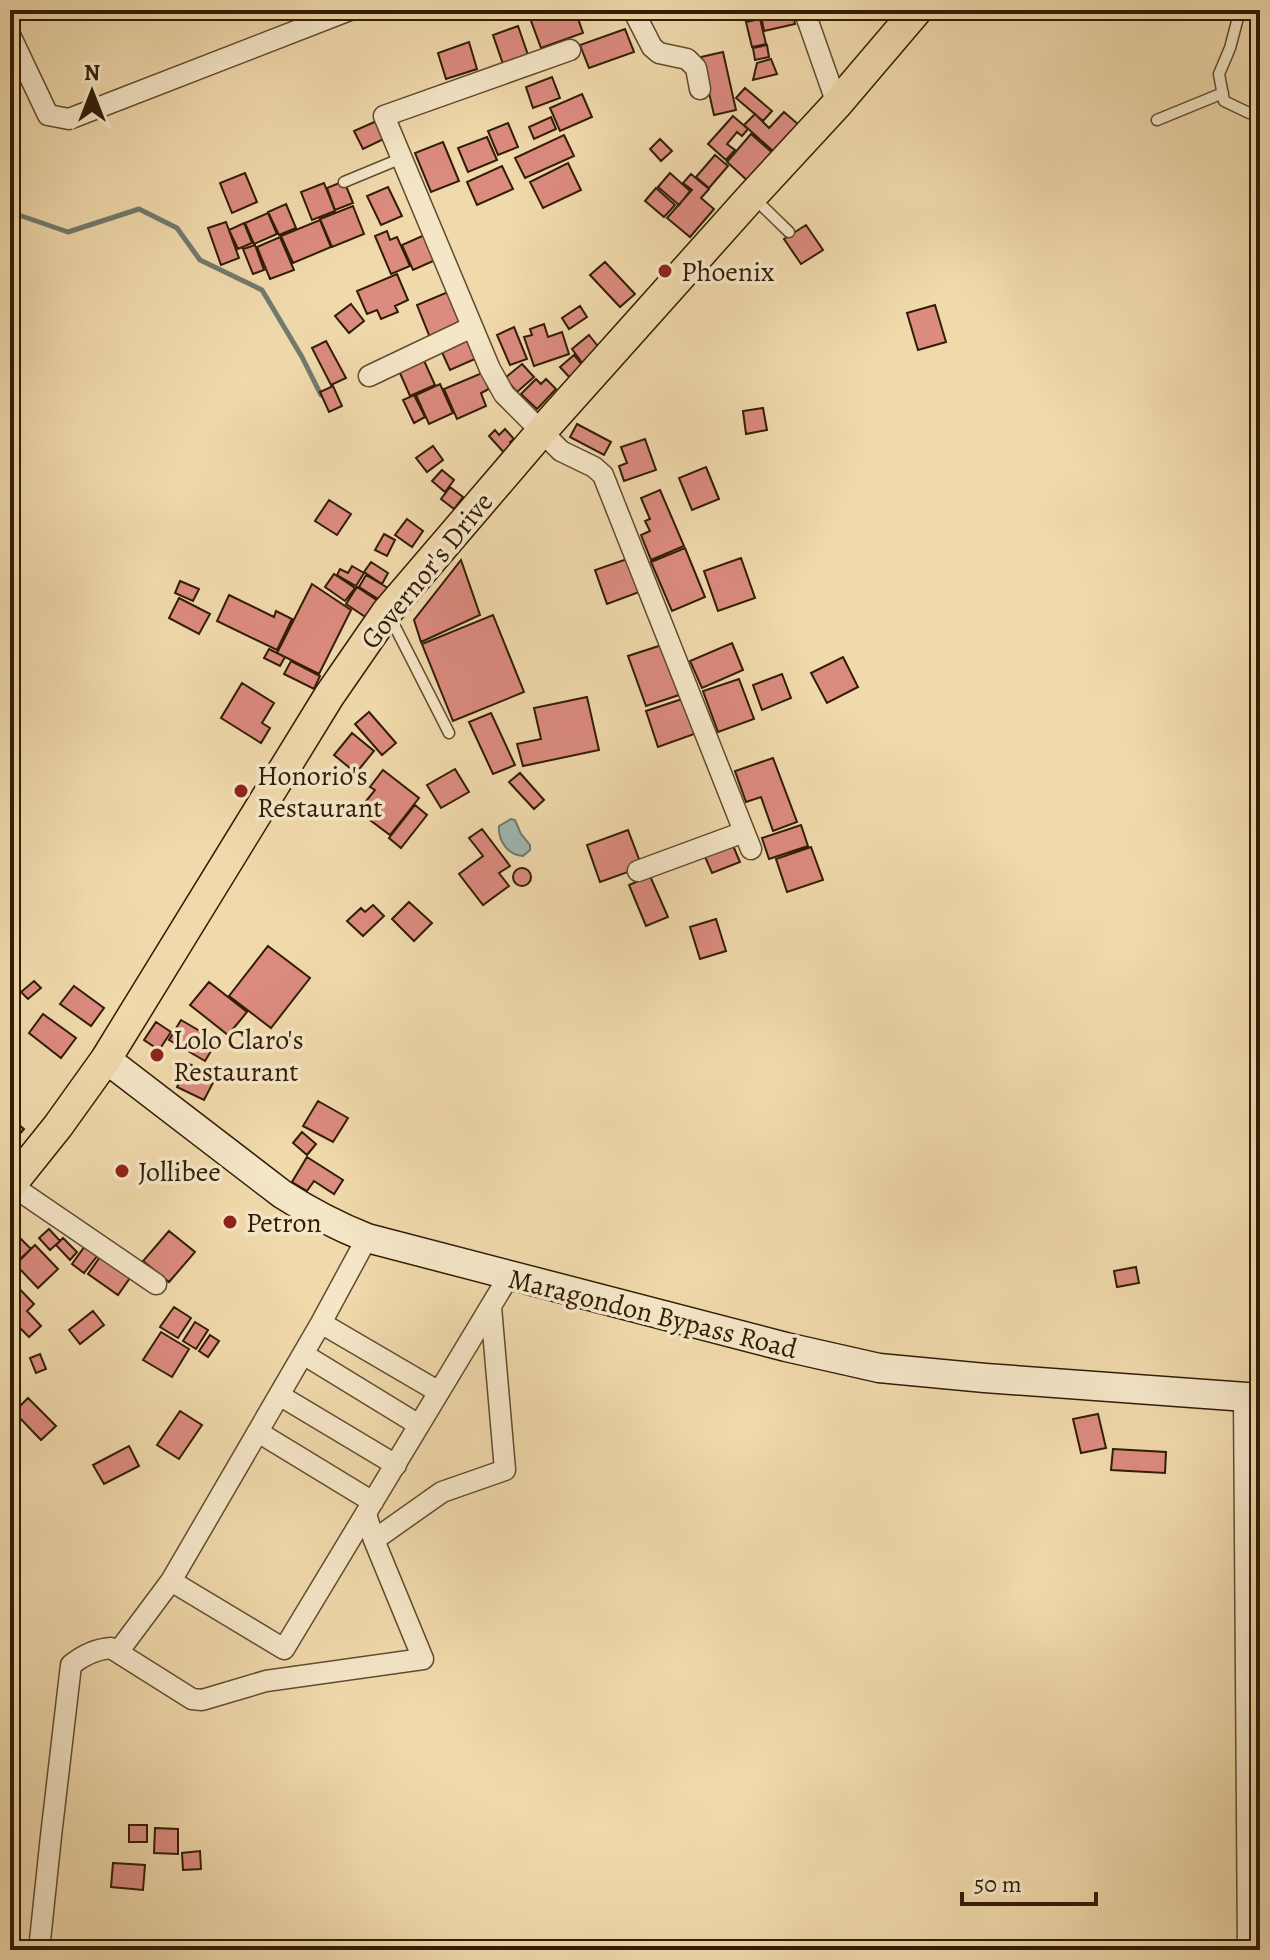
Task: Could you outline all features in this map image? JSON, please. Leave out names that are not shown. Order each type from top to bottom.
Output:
[{"type":"main road","name":"Governor's Drive","points":[[10,1186],[106,1059],[329,696],[387,612],[541,432],[837,104],[917,10]]},
{"type":"main road","name":"Maragondon Bypass Road","points":[[106,1059],[282,1194],[322,1218],[367,1238],[828,1358],[879,1368],[1253,1397]]},
{"type":"street","points":[[10,35],[48,115],[69,119],[350,10]]},
{"type":"street","points":[[633,10],[652,47],[659,53],[687,59],[696,68],[700,89]]},
{"type":"street","points":[[804,10],[837,104]]},
{"type":"street","points":[[570,50],[384,116],[490,369],[504,394],[561,451],[594,467],[603,475],[748,840],[638,871]]},
{"type":"street","points":[[369,376],[472,327]]},
{"type":"street","points":[[10,1186],[156,1284]]},
{"type":"street","points":[[118,1652],[171,1581],[367,1238]]},
{"type":"street","points":[[266,1681],[509,1276]]},
{"type":"street","points":[[374,1540],[442,1492],[505,1470],[491,1307]]},
{"type":"street","points":[[321,1323],[439,1392]]},
{"type":"street","points":[[303,1354],[419,1425]]},
{"type":"street","points":[[279,1395],[396,1465]]},
{"type":"street","points":[[1250,1950],[1253,1397]]},
{"type":"street","points":[[39,1950],[71,1665],[102,1649],[111,1648],[192,1699],[211,1698],[266,1681],[423,1659],[374,1540],[369,1508],[258,1432]]},
{"type":"street","points":[[171,1581],[284,1649]]},
{"type":"lane","points":[[1240,10],[1219,74],[1224,101],[1249,113]]},
{"type":"lane","points":[[1157,120],[1223,93]]},
{"type":"lane","points":[[344,182],[402,158]]},
{"type":"lane","points":[[752,196],[789,232]]},
{"type":"lane","points":[[387,612],[449,733]]},
{"type":"water","points":[[515,820],[530,845],[530,850],[523,856],[508,850],[500,836],[499,826]]},
{"type":"building","points":[[551,10],[575,10],[583,33],[541,48],[530,18]]},
{"type":"building","points":[[760,10],[792,10],[795,24],[764,31]]},
{"type":"building","points":[[760,19],[766,44],[752,47],[746,22]]},
{"type":"building","points":[[518,26],[528,55],[503,64],[493,35]]},
{"type":"building","points":[[625,29],[634,52],[589,68],[580,45]]},
{"type":"building","points":[[469,42],[477,69],[446,79],[438,53]]},
{"type":"building","points":[[767,45],[769,57],[755,60],[753,48]]},
{"type":"building","points":[[723,52],[736,110],[714,115],[701,57]]},
{"type":"building","points":[[771,59],[777,74],[753,80],[757,63]]},
{"type":"building","points":[[552,77],[560,98],[533,108],[526,87]]},
{"type":"building","points":[[745,88],[772,111],[763,121],[736,98]]},
{"type":"building","points":[[582,94],[592,117],[560,131],[550,108]]},
{"type":"building","points":[[784,112],[799,125],[774,152],[744,125],[755,114],[769,128]]},
{"type":"building","points":[[733,116],[748,129],[742,136],[737,132],[727,144],[735,150],[726,160],[708,144]]},
{"type":"building","points":[[551,117],[556,129],[534,139],[529,127]]},
{"type":"building","points":[[381,119],[390,136],[363,149],[354,131]]},
{"type":"building","points":[[508,123],[518,147],[498,155],[488,131]]},
{"type":"building","points":[[751,134],[774,154],[749,182],[727,162]]},
{"type":"building","points":[[564,135],[574,156],[525,178],[515,158]]},
{"type":"building","points":[[487,137],[497,160],[468,172],[458,148]]},
{"type":"building","points":[[660,139],[672,151],[661,161],[650,149]]},
{"type":"building","points":[[443,142],[459,181],[431,192],[415,153]]},
{"type":"building","points":[[715,155],[728,166],[709,188],[696,177]]},
{"type":"building","points":[[568,163],[581,190],[543,208],[530,182]]},
{"type":"building","points":[[502,166],[513,189],[477,205],[467,182]]},
{"type":"building","points":[[245,173],[257,202],[232,213],[220,183]]},
{"type":"building","points":[[670,173],[690,191],[679,205],[658,187]]},
{"type":"building","points":[[691,174],[709,189],[701,198],[714,209],[690,237],[667,218],[692,190],[683,183]]},
{"type":"building","points":[[344,181],[353,203],[335,210],[327,188]]},
{"type":"building","points":[[324,183],[335,211],[312,220],[301,192]]},
{"type":"building","points":[[388,187],[402,216],[381,225],[367,196]]},
{"type":"building","points":[[656,188],[675,205],[664,217],[645,201]]},
{"type":"building","points":[[286,204],[296,228],[279,235],[268,212]]},
{"type":"building","points":[[353,206],[364,234],[332,247],[320,219]]},
{"type":"building","points":[[268,213],[277,234],[254,244],[245,223]]},
{"type":"building","points":[[320,220],[331,247],[293,263],[281,236]]},
{"type":"building","points":[[226,222],[239,258],[221,265],[208,228]]},
{"type":"building","points":[[244,223],[252,243],[238,249],[229,230]]},
{"type":"building","points":[[806,225],[823,250],[801,264],[784,239]]},
{"type":"building","points":[[387,231],[390,240],[397,237],[410,266],[391,274],[375,236]]},
{"type":"building","points":[[429,233],[440,258],[413,270],[402,245]]},
{"type":"building","points":[[280,237],[294,270],[270,279],[257,247]]},
{"type":"building","points":[[255,245],[264,270],[253,274],[243,249]]},
{"type":"building","points":[[605,262],[635,294],[620,307],[590,275]]},
{"type":"building","points":[[397,274],[408,300],[395,306],[398,312],[381,319],[377,310],[367,314],[357,291]]},
{"type":"building","points":[[455,289],[470,324],[431,340],[417,305]]},
{"type":"building","points":[[351,304],[364,321],[349,333],[335,316]]},
{"type":"building","points":[[935,305],[946,342],[918,350],[907,313]]},
{"type":"building","points":[[580,306],[587,317],[569,329],[562,318]]},
{"type":"building","points":[[544,324],[548,337],[562,332],[569,354],[534,366],[524,337],[532,335],[530,329]]},
{"type":"building","points":[[514,327],[527,359],[510,365],[497,335]]},
{"type":"building","points":[[589,335],[601,350],[583,364],[572,349]]},
{"type":"building","points":[[467,339],[475,359],[450,370],[441,350]]},
{"type":"building","points":[[326,341],[346,378],[331,385],[312,348]]},
{"type":"building","points":[[421,354],[435,385],[410,396],[396,364]]},
{"type":"building","points":[[574,355],[585,368],[572,380],[560,367]]},
{"type":"building","points":[[522,364],[534,377],[517,392],[505,378]]},
{"type":"building","points":[[482,373],[489,389],[481,393],[486,406],[457,419],[444,389]]},
{"type":"building","points":[[536,379],[541,384],[546,379],[556,389],[537,409],[521,394]]},
{"type":"building","points":[[440,384],[453,413],[429,424],[416,395]]},
{"type":"building","points":[[333,386],[342,406],[329,412],[320,392]]},
{"type":"building","points":[[414,395],[425,417],[414,423],[403,400]]},
{"type":"building","points":[[763,408],[767,430],[746,434],[743,411]]},
{"type":"building","points":[[577,424],[611,442],[604,455],[570,437]]},
{"type":"building","points":[[505,429],[514,439],[510,442],[516,448],[507,456],[489,436],[495,430],[499,435]]},
{"type":"building","points":[[645,439],[656,470],[624,481],[619,466],[627,463],[621,447]]},
{"type":"building","points":[[433,446],[443,460],[427,472],[416,458]]},
{"type":"building","points":[[706,467],[719,499],[692,510],[679,478]]},
{"type":"building","points":[[442,470],[454,480],[445,492],[432,481]]},
{"type":"building","points":[[450,487],[463,497],[454,509],[441,499]]},
{"type":"building","points":[[660,490],[684,546],[651,560],[641,535],[650,531],[645,521],[650,519],[641,498]]},
{"type":"building","points":[[329,500],[351,514],[337,535],[315,521]]},
{"type":"building","points":[[407,519],[423,531],[412,547],[395,535]]},
{"type":"building","points":[[384,534],[395,540],[387,556],[375,550]]},
{"type":"building","points":[[685,548],[705,597],[672,611],[651,562]]},
{"type":"building","points":[[630,558],[642,591],[607,604],[595,570]]},
{"type":"building","points":[[741,558],[755,598],[718,611],[704,571]]},
{"type":"building","points":[[461,560],[480,615],[421,642],[414,620]]},
{"type":"building","points":[[371,562],[388,573],[382,584],[364,572]]},
{"type":"building","points":[[352,566],[364,573],[356,586],[337,575],[340,569],[348,573]]},
{"type":"building","points":[[334,574],[355,588],[345,601],[325,587]]},
{"type":"building","points":[[366,575],[388,588],[380,600],[359,587]]},
{"type":"building","points":[[180,581],[199,589],[193,601],[175,593]]},
{"type":"building","points":[[312,584],[351,610],[319,674],[277,653]]},
{"type":"building","points":[[357,587],[381,603],[370,620],[346,604]]},
{"type":"building","points":[[229,595],[274,617],[276,611],[292,619],[277,650],[217,621]]},
{"type":"building","points":[[179,598],[210,614],[199,634],[169,618]]},
{"type":"building","points":[[493,615],[524,692],[453,721],[422,644]]},
{"type":"building","points":[[668,643],[685,693],[646,706],[628,656]]},
{"type":"building","points":[[732,643],[743,670],[702,688],[690,661]]},
{"type":"building","points":[[269,649],[285,657],[280,666],[264,658]]},
{"type":"building","points":[[843,657],[858,687],[827,703],[811,673]]},
{"type":"building","points":[[291,661],[320,676],[314,689],[284,674]]},
{"type":"building","points":[[782,674],[791,698],[762,710],[753,685]]},
{"type":"building","points":[[739,679],[754,719],[718,732],[703,691]]},
{"type":"building","points":[[242,683],[274,703],[262,723],[270,728],[261,743],[221,718]]},
{"type":"building","points":[[587,697],[599,750],[523,766],[517,744],[541,739],[534,708]]},
{"type":"building","points":[[685,698],[697,733],[658,747],[646,711]]},
{"type":"building","points":[[369,712],[396,743],[382,755],[355,724]]},
{"type":"building","points":[[491,713],[515,765],[493,774],[469,722]]},
{"type":"building","points":[[352,733],[374,751],[356,773],[334,755]]},
{"type":"building","points":[[773,758],[797,822],[773,831],[761,797],[746,802],[735,771]]},
{"type":"building","points":[[455,769],[469,792],[441,808],[427,785]]},
{"type":"building","points":[[383,770],[419,798],[390,835],[358,811],[375,790],[370,787]]},
{"type":"building","points":[[520,773],[544,800],[534,809],[509,782]]},
{"type":"building","points":[[415,805],[427,815],[401,848],[389,838]]},
{"type":"building","points":[[801,825],[808,846],[769,859],[762,838]]},
{"type":"building","points":[[482,829],[510,866],[499,873],[509,886],[483,905],[459,874],[483,856],[469,838]]},
{"type":"building","points":[[628,830],[642,867],[600,882],[587,845]]},
{"type":"building","points":[[731,841],[740,862],[712,873],[703,852]]},
{"type":"building","points":[[811,847],[823,880],[787,892],[776,859]]},
{"type":"building","points":[[522,868],[531,877],[522,886],[513,877]]},
{"type":"building","points":[[650,876],[668,917],[646,926],[629,885]]},
{"type":"building","points":[[409,902],[432,923],[414,941],[392,919]]},
{"type":"building","points":[[373,905],[384,916],[363,936],[347,921],[361,908],[365,912]]},
{"type":"building","points":[[716,919],[726,951],[700,959],[690,927]]},
{"type":"building","points":[[268,946],[310,978],[271,1028],[229,996]]},
{"type":"building","points":[[34,981],[41,988],[28,999],[21,992]]},
{"type":"building","points":[[209,982],[247,1012],[228,1035],[190,1005]]},
{"type":"building","points":[[74,986],[104,1008],[91,1026],[60,1004]]},
{"type":"building","points":[[43,1014],[76,1038],[61,1058],[29,1033]]},
{"type":"building","points":[[181,1020],[217,1041],[205,1061],[169,1040]]},
{"type":"building","points":[[156,1022],[171,1032],[159,1050],[144,1040]]},
{"type":"building","points":[[189,1064],[216,1077],[204,1100],[177,1087]]},
{"type":"building","points":[[318,1101],[348,1118],[333,1142],[303,1126]]},
{"type":"building","points":[[10,1117],[24,1129],[12,1143],[10,1141]]},
{"type":"building","points":[[302,1132],[316,1144],[307,1155],[293,1143]]},
{"type":"building","points":[[307,1157],[343,1180],[334,1194],[314,1181],[307,1191],[292,1182]]},
{"type":"building","points":[[10,1228],[31,1249],[14,1266],[10,1262]]},
{"type":"building","points":[[49,1229],[60,1241],[50,1250],[39,1238]]},
{"type":"building","points":[[169,1231],[195,1252],[169,1282],[143,1261]]},
{"type":"building","points":[[63,1238],[77,1252],[70,1260],[56,1245]]},
{"type":"building","points":[[35,1245],[58,1269],[38,1288],[15,1264]]},
{"type":"building","points":[[85,1246],[98,1255],[84,1273],[72,1264]]},
{"type":"building","points":[[102,1254],[132,1275],[118,1295],[88,1274]]},
{"type":"building","points":[[1136,1267],[1139,1283],[1117,1287],[1114,1271]]},
{"type":"building","points":[[10,1279],[34,1304],[27,1311],[41,1326],[29,1337],[17,1325],[10,1332]]},
{"type":"building","points":[[174,1307],[191,1318],[178,1338],[160,1327]]},
{"type":"building","points":[[93,1311],[104,1325],[80,1344],[69,1330]]},
{"type":"building","points":[[195,1322],[208,1330],[196,1349],[183,1341]]},
{"type":"building","points":[[161,1332],[189,1349],[172,1377],[143,1360]]},
{"type":"building","points":[[210,1335],[219,1341],[208,1357],[199,1351]]},
{"type":"building","points":[[40,1354],[46,1369],[36,1373],[30,1358]]},
{"type":"building","points":[[28,1398],[56,1426],[41,1440],[14,1412]]},
{"type":"building","points":[[180,1411],[202,1425],[179,1459],[157,1445]]},
{"type":"building","points":[[1098,1414],[1106,1448],[1081,1453],[1073,1419]]},
{"type":"building","points":[[129,1446],[139,1466],[104,1484],[93,1465]]},
{"type":"building","points":[[1113,1449],[1166,1452],[1165,1473],[1111,1470]]},
{"type":"building","points":[[129,1825],[147,1825],[147,1842],[129,1842]]},
{"type":"building","points":[[155,1828],[178,1829],[178,1854],[154,1853]]},
{"type":"building","points":[[200,1851],[201,1869],[183,1870],[182,1853]]},
{"type":"building","points":[[113,1863],[145,1865],[143,1890],[111,1887]]},
{"type":"waterway","points":[[10,212],[68,232],[139,209],[177,228],[200,260],[262,290],[321,395]]},
{"type":"place","name":"Phoenix","points":[[665,271]]},
{"type":"place","name":"Honorio's Restaurant","points":[[241,791]]},
{"type":"place","name":"Lolo Claro's Restaurant","points":[[157,1055]]},
{"type":"place","name":"Jollibee","points":[[122,1171]]},
{"type":"place","name":"Petron","points":[[230,1222]]}]
